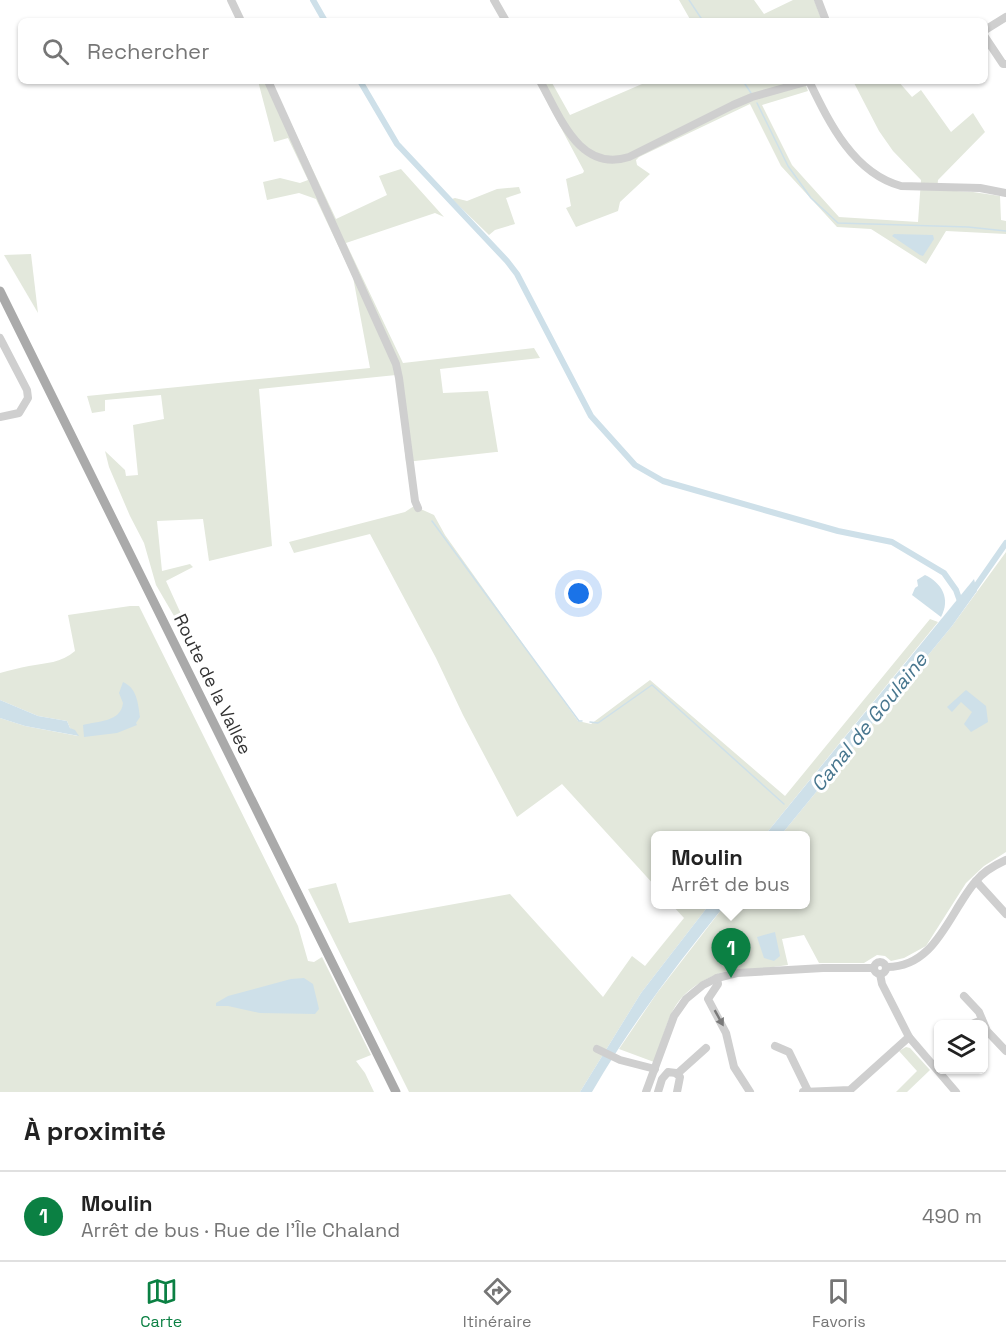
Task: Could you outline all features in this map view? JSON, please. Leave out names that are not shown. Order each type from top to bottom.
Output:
[{"type":"main road","name":"Route de la Vallée","points":[[0,291],[396,1092]]},
{"type":"street","points":[[231,0],[240,18]]},
{"type":"street","points":[[494,0],[504,18]]},
{"type":"street","points":[[818,0],[825,18]]},
{"type":"street","points":[[988,28],[1006,17]]},
{"type":"street","points":[[988,42],[1003,64],[1006,64]]},
{"type":"street","points":[[269,84],[396,364],[415,501],[418,508]]},
{"type":"street","points":[[542,84],[579,145],[597,158],[619,160],[733,105],[800,84]]},
{"type":"street","points":[[810,84],[822,108],[850,153],[890,183],[901,186],[980,188],[1006,194]]},
{"type":"street","points":[[0,338],[27,390],[28,398],[19,412],[0,417]]},
{"type":"street","points":[[955,1091],[909,1037],[876,971],[875,963],[880,961],[886,967],[897,966],[912,960],[934,944],[976,881],[1006,860]]},
{"type":"street","points":[[976,881],[1006,914]]},
{"type":"street","points":[[646,1092],[669,1027],[680,1005],[697,988],[717,978],[737,973],[823,968],[876,971]]},
{"type":"street","points":[[717,978],[718,984],[708,999],[726,1032],[732,1062],[750,1092]]},
{"type":"street","points":[[964,996],[979,1012],[982,1020]]},
{"type":"street","points":[[988,1032],[1006,1052]]},
{"type":"street","points":[[775,1046],[789,1052],[806,1091],[847,1091],[909,1037]]},
{"type":"street","points":[[677,1074],[706,1048]]},
{"type":"street","points":[[598,1050],[620,1060],[655,1069]]},
{"type":"street","points":[[658,1092],[668,1072],[680,1077],[678,1092]]},
{"type":"shaded area","points":[[679,0],[754,0],[764,14],[793,0],[814,0],[821,18],[689,18]]},
{"type":"shaded area","points":[[259,84],[272,84],[336,219],[387,195],[379,176],[401,169],[444,217],[435,213],[346,243],[403,363],[534,348],[540,358],[440,369],[443,393],[488,391],[498,452],[406,462],[396,375],[259,389],[272,546],[209,561],[203,519],[157,521],[162,571],[190,564],[193,567],[166,581],[187,627],[181,628],[156,585],[144,543],[109,467],[105,451],[125,470],[126,476],[138,475],[133,425],[164,419],[161,395],[105,400],[105,411],[92,413],[87,396],[370,368],[353,277],[316,199],[299,193],[267,200],[263,182],[280,178],[300,183],[308,180],[288,138],[274,142]]},
{"type":"shaded area","points":[[538,84],[553,84],[570,115],[642,84],[805,84],[808,91],[762,105],[792,165],[839,217],[918,222],[921,180],[893,151],[879,131],[855,84],[901,84],[912,97],[921,90],[951,132],[973,113],[985,132],[938,180],[937,190],[1000,196],[1001,220],[1006,221],[1006,234],[946,231],[926,264],[871,229],[837,227],[781,166],[750,104],[639,157],[636,160],[637,165],[650,174],[620,202],[618,211],[576,227],[566,208],[571,206],[566,179],[584,171]]},
{"type":"shaded area","points":[[519,187],[521,193],[506,198],[515,224],[495,230],[489,235],[452,199],[467,201],[497,189]]},
{"type":"shaded area","points":[[31,254],[38,313],[4,255]]},
{"type":"shaded area","points":[[414,506],[434,515],[445,535],[578,721],[591,724],[650,680],[785,796],[930,619],[938,622],[768,831],[651,831],[651,882],[562,784],[517,817],[370,534],[294,553],[289,542],[405,512]]},
{"type":"shaded area","points":[[1006,552],[1006,852],[984,866],[966,883],[926,946],[904,958],[891,961],[885,956],[877,955],[864,963],[819,963],[804,935],[782,939],[788,965],[726,971],[698,984],[687,992],[673,1011],[654,1062],[619,1049],[657,993],[722,909],[810,909],[810,831],[784,831],[952,626]]},
{"type":"shaded area","points":[[139,606],[298,926],[308,961],[314,962],[322,957],[371,1055],[356,1061],[374,1092],[0,1092],[0,718],[25,726],[78,736],[67,721],[38,716],[0,700],[0,673],[59,660],[75,651],[68,615]]},
{"type":"shaded area","points":[[336,883],[349,923],[510,894],[603,997],[632,956],[645,966],[684,918],[676,909],[706,909],[641,993],[580,1092],[409,1092],[308,889]]},
{"type":"shaded area","points":[[906,1047],[910,1048],[930,1070],[907,1092],[896,1092],[917,1071],[899,1051]]},
{"type":"water","points":[[894,234],[933,235],[934,239],[923,256],[892,236]]},
{"type":"water","points":[[925,575],[936,582],[943,592],[945,604],[941,617],[912,595],[918,586],[917,580]]},
{"type":"water","name":"Canal de Goulaine","points":[[974,579],[977,591],[952,626],[784,831],[768,831]]},
{"type":"water","points":[[123,682],[136,696],[140,717],[137,725],[117,733],[84,737],[83,725],[108,720],[118,714],[123,703],[119,693]]},
{"type":"water","points":[[966,690],[986,706],[988,722],[971,732],[964,724],[972,712],[961,702],[952,712],[947,707]]},
{"type":"water","points":[[0,700],[38,716],[67,721],[70,728],[75,730],[79,736],[25,726],[0,718]]},
{"type":"water","points":[[706,909],[722,909],[655,996],[622,1043],[592,1092],[580,1092],[641,993]]},
{"type":"water","points":[[775,932],[780,956],[774,961],[764,958],[757,937]]},
{"type":"water","points":[[304,978],[313,984],[319,1009],[315,1014],[260,1013],[228,1006],[216,1006],[216,1003],[228,996],[291,979]]},
{"type":"waterway","points":[[313,0],[323,18]]},
{"type":"waterway","points":[[689,0],[701,18]]},
{"type":"waterway","points":[[362,84],[397,144],[517,274],[591,416],[635,465],[663,481],[838,531],[892,542],[944,573],[956,590],[961,604]]},
{"type":"waterway","points":[[745,84],[751,93]]},
{"type":"waterway","points":[[757,103],[788,166],[811,198],[838,223],[968,227],[1006,231]]},
{"type":"waterway","points":[[432,521],[579,721],[582,721]]},
{"type":"waterway","points":[[972,592],[1006,543]]},
{"type":"waterway","points":[[590,722],[598,723],[652,685],[784,804]]},
{"type":"place","name":"Moulin","points":[[731,978]]}]
